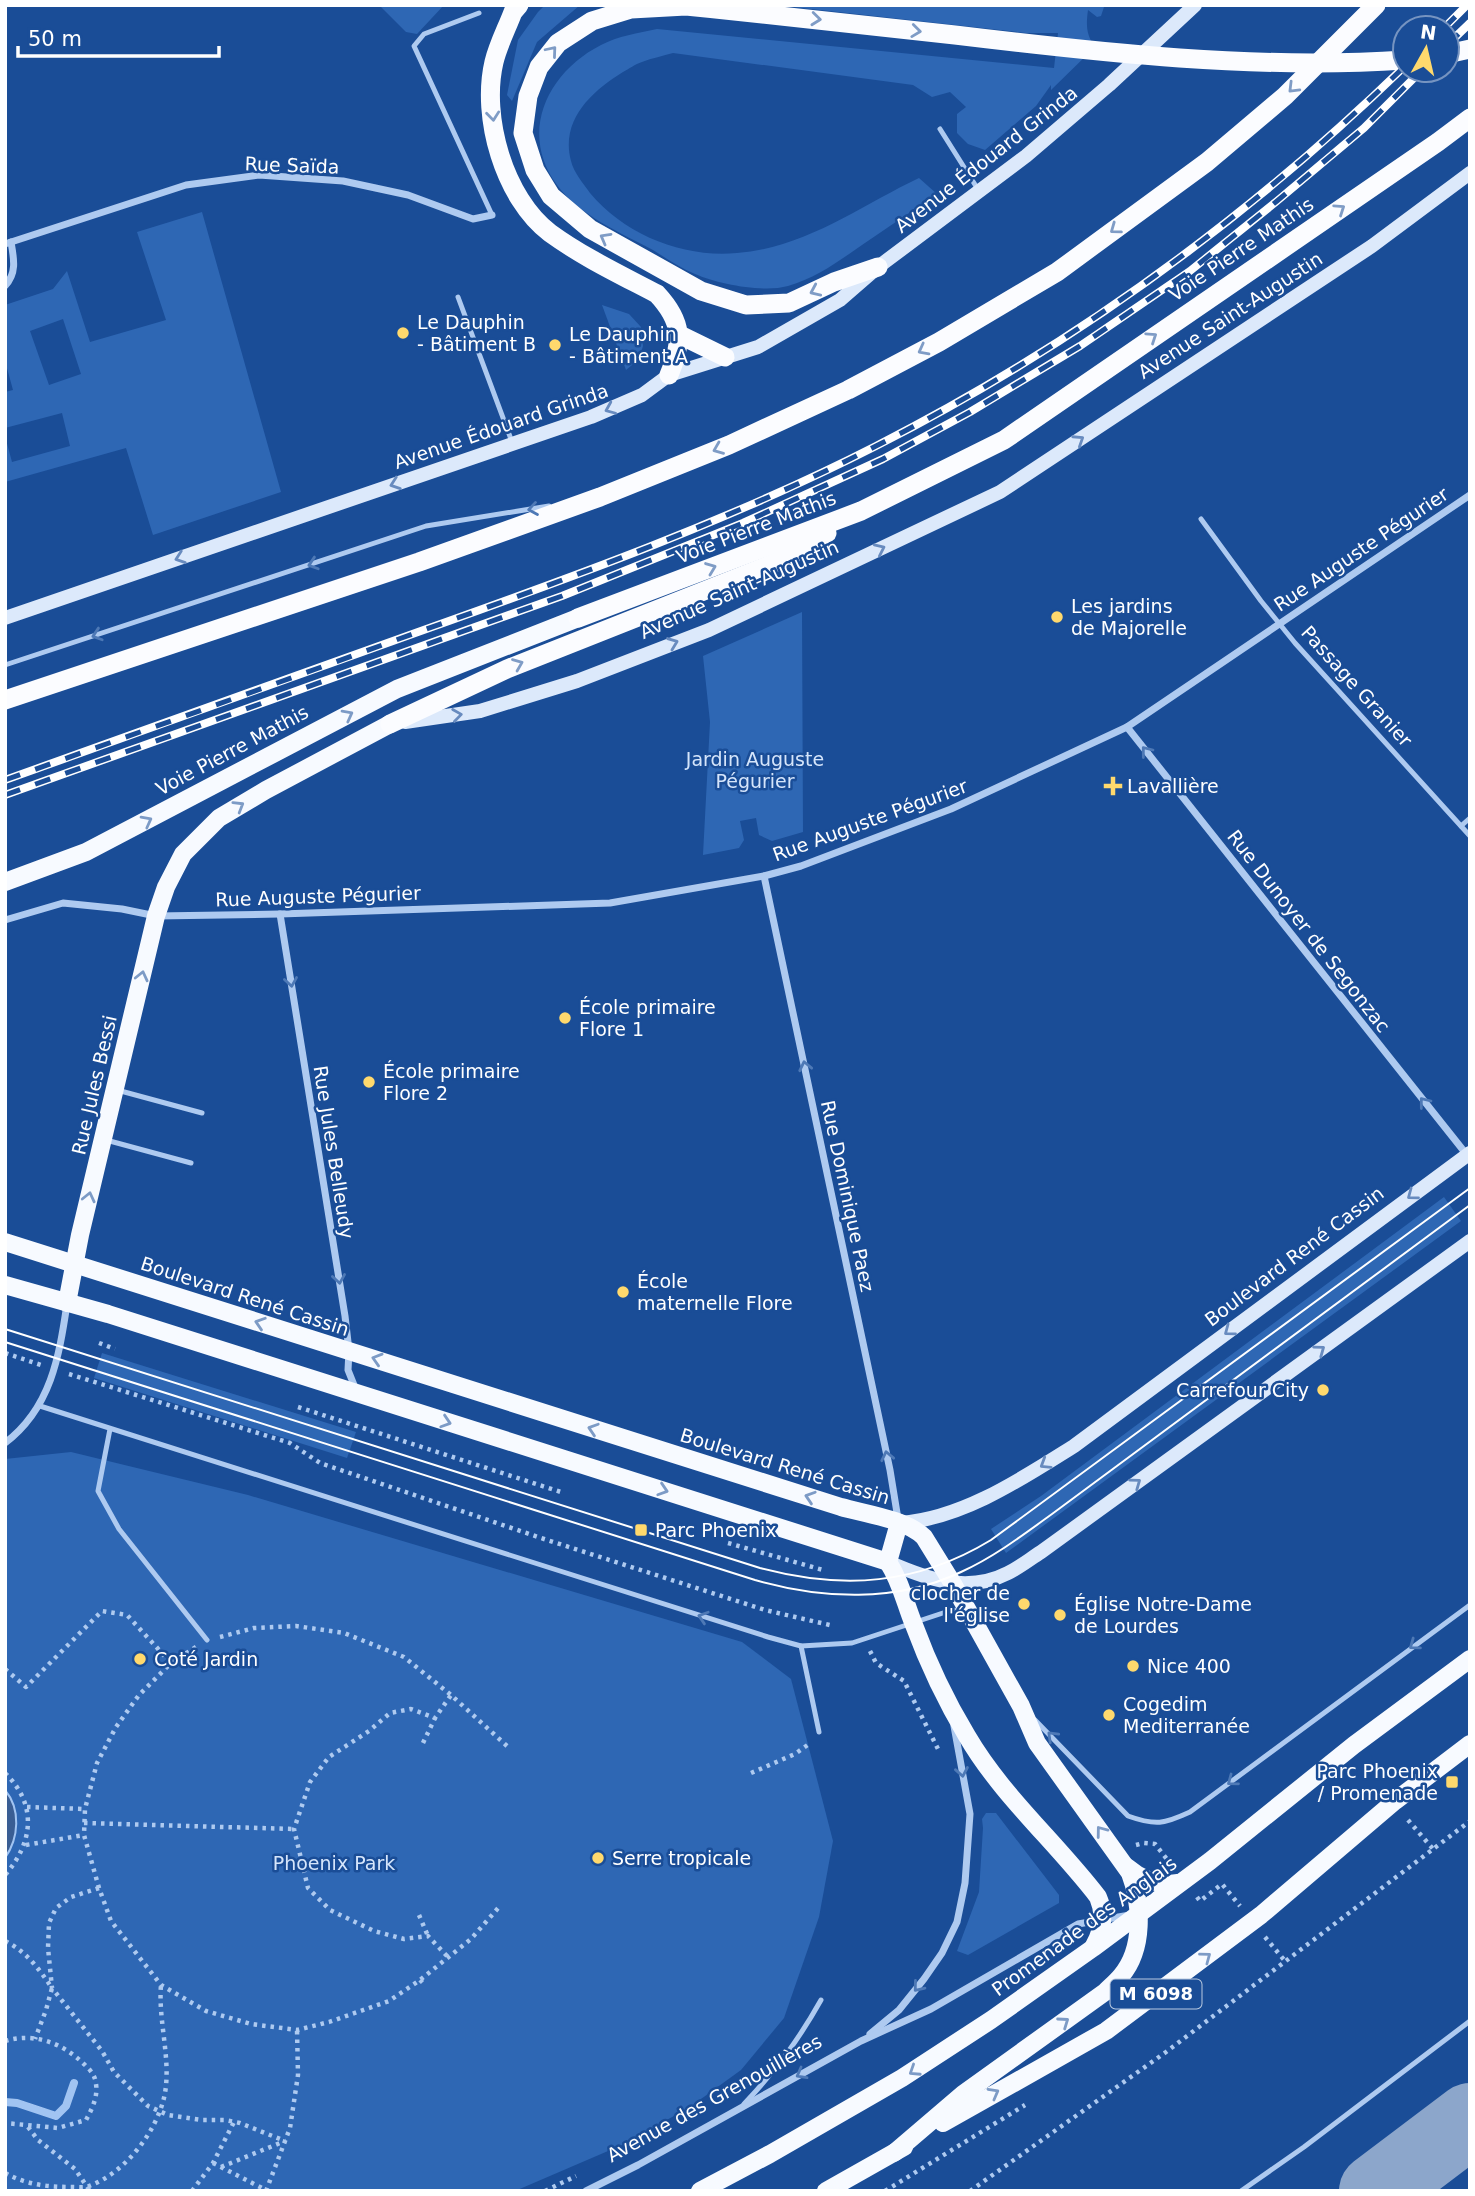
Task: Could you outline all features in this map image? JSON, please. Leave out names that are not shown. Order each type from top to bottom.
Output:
[{"type":"highway","points":[[519,5],[513,12],[494,62],[490,97],[494,129],[505,172],[526,208],[548,231],[581,253],[657,294],[666,304],[680,335],[677,357],[669,375]]},
{"type":"highway","points":[[5,700],[419,562],[600,497],[729,445],[848,390],[939,342],[1057,272],[1207,162],[1285,96],[1377,5]]},
{"type":"highway","points":[[878,267],[834,282],[789,303],[746,304],[701,290],[590,229],[551,196],[535,170],[523,133],[528,96],[539,67],[558,43],[592,21],[631,9],[686,6],[1097,52],[1204,59],[1391,62]]},
{"type":"highway","name":"Voie Pierre Mathis","points":[[578,618],[861,511],[1004,440],[1470,118]]},
{"type":"highway","points":[[680,335],[725,357]]},
{"type":"highway","points":[[390,724],[507,669],[787,558],[861,511]]},
{"type":"main road","name":"Avenue Édouard Grinda","points":[[5,618],[592,417],[642,396],[669,375],[758,347],[840,300],[878,267],[1026,156],[1109,85],[1195,5]]},
{"type":"main road","name":"Avenue Saint-Augustin","points":[[156,916],[166,887],[184,854],[219,818],[266,790],[390,724],[480,712],[577,681],[709,629],[1000,492],[1372,246],[1470,173]]},
{"type":"main road","name":"Voie Pierre Mathis","points":[[5,882],[86,852],[397,689],[578,618]]},
{"type":"main road","name":"Rue Jules Bessi","points":[[68,1303],[74,1264],[156,916]]},
{"type":"main road","name":"Boulevard René Cassin","points":[[5,1242],[841,1507],[899,1523],[927,1519],[971,1503],[1023,1478],[1074,1446],[1469,1155]]},
{"type":"main road","points":[[5,1285],[108,1314],[953,1584],[973,1583],[1009,1573],[1041,1552],[1470,1241]]},
{"type":"main road","points":[[887,1562],[899,1523],[924,1536],[1021,1706],[1037,1744],[1122,1860],[1134,1884],[1138,1914],[1138,1935],[1134,1952],[1122,1975],[1085,2007],[963,2094],[894,2153]]},
{"type":"main road","name":"Avenue des Grenouillères","points":[[887,1562],[898,1577],[913,1624],[968,1738],[986,1765],[1098,1897],[1102,1905],[1103,1919]]},
{"type":"main road","name":"Promenade des Anglais","points":[[700,2191],[902,2078],[991,2020],[1210,1861],[1354,1745],[1470,1660]]},
{"type":"main road","name":"M 6098","points":[[826,2191],[1106,2031],[1261,1915],[1395,1801],[1470,1744]]},
{"type":"main road","points":[[1122,1860],[1138,1875],[1154,1882],[1178,1882]]},
{"type":"main road","points":[[1093,1948],[1100,1935],[1103,1919]]},
{"type":"street","name":"Rue Saïda","points":[[5,286],[12,279],[14,261],[8,243],[186,185],[260,176],[343,181],[408,195],[473,219],[492,215]]},
{"type":"street","name":"Rue Auguste Pégurier","points":[[156,916],[610,903],[764,876],[801,866],[951,809],[1127,727],[1470,495]]},
{"type":"street","name":"Rue Dunoyer de Segonzac","points":[[1127,727],[1469,1155]]},
{"type":"street","name":"Rue Dominique Paez","points":[[764,876],[899,1523]]},
{"type":"street","points":[[5,920],[63,903],[156,916]]},
{"type":"street","name":"Rue Jules Belleudy","points":[[280,914],[349,1351],[348,1370],[357,1394]]},
{"type":"street","points":[[5,1443],[25,1426],[40,1406],[61,1347],[68,1303]]},
{"type":"street","name":"Avenue des Grenouillères","points":[[861,2041],[899,2010],[942,1953],[957,1922],[965,1883],[970,1814],[950,1705]]},
{"type":"street","name":"Avenue des Grenouillères","points":[[586,2191],[861,2041],[930,2009],[1078,1924],[1138,1914]]},
{"type":"lane","points":[[479,13],[424,34],[414,46],[492,215]]},
{"type":"lane","points":[[940,128],[980,192]]},
{"type":"lane","points":[[458,297],[513,444]]},
{"type":"lane","points":[[5,665],[426,526],[600,497]]},
{"type":"lane","name":"Passage Granier","points":[[1201,519],[1295,643],[1470,836]]},
{"type":"lane","points":[[1461,826],[1470,818]]},
{"type":"lane","points":[[115,1089],[202,1113]]},
{"type":"lane","points":[[103,1139],[191,1163]]},
{"type":"lane","points":[[40,1406],[801,1646],[852,1643],[952,1610],[964,1611],[970,1616]]},
{"type":"lane","points":[[110,1429],[98,1491],[118,1529],[207,1640]]},
{"type":"lane","points":[[1021,1706],[1128,1816],[1146,1822],[1168,1822],[1190,1812],[1470,1605]]},
{"type":"lane","points":[[801,1646],[819,1732]]},
{"type":"lane","points":[[739,2108],[772,2075],[804,2030],[821,2000]]},
{"type":"lane","points":[[1241,2191],[1304,2147],[1470,2021]]},
{"type":"path","points":[[99,1343],[115,1349]]},
{"type":"path","points":[[5,1353],[290,1443],[320,1464],[541,1538],[765,1610],[844,1628],[865,1639],[876,1663],[904,1681],[944,1759]]},
{"type":"path","points":[[298,1407],[564,1493]]},
{"type":"path","points":[[728,1544],[823,1570]]},
{"type":"path","points":[[5,1669],[26,1687],[102,1611],[127,1615],[172,1663]]},
{"type":"path","points":[[499,1907],[471,1939],[420,1980],[388,2001],[329,2022],[297,2029],[251,2024],[206,2011],[161,1986],[111,1920],[84,1835],[85,1809],[97,1763],[116,1727],[139,1695],[172,1663],[207,1640],[254,1628],[296,1626],[344,1633],[404,1657],[451,1695],[506,1746]]},
{"type":"path","points":[[423,1743],[435,1718],[451,1695]]},
{"type":"path","points":[[428,1936],[404,1940],[374,1931],[330,1910],[308,1888],[294,1829],[310,1782],[329,1757],[369,1731],[390,1713],[411,1709],[435,1718]]},
{"type":"path","points":[[751,1773],[795,1754],[808,1745],[819,1732]]},
{"type":"path","points":[[5,1773],[19,1789],[27,1807],[29,1826],[26,1845],[17,1862],[5,1875]]},
{"type":"path","points":[[27,1807],[85,1809]]},
{"type":"path","points":[[1408,1820],[1433,1849]]},
{"type":"path","points":[[970,2191],[1125,2082],[1470,1821]]},
{"type":"path","points":[[85,1823],[294,1829]]},
{"type":"path","points":[[26,1845],[84,1835]]},
{"type":"path","points":[[1122,1860],[1139,1844],[1149,1843],[1159,1847],[1163,1853]]},
{"type":"path","points":[[1208,1895],[1222,1884]]},
{"type":"path","points":[[35,2039],[52,1988],[48,1948],[49,1923],[56,1908],[71,1897],[99,1888]]},
{"type":"path","points":[[419,1915],[428,1936],[447,1956]]},
{"type":"path","points":[[1264,1936],[1285,1961]]},
{"type":"path","points":[[5,1941],[15,1945],[34,1963],[102,2051],[114,2072],[148,2106],[168,2115],[234,2122],[285,2141]]},
{"type":"path","points":[[420,1980],[426,1986]]},
{"type":"path","points":[[5,2173],[34,2185],[89,2189],[130,2159],[156,2122],[165,2093],[159,2006],[161,1986]]},
{"type":"path","points":[[213,2163],[266,2191],[290,2128],[298,2075],[297,2029]]},
{"type":"path","points":[[5,2041],[35,2039],[54,2042],[74,2053],[94,2075],[97,2087],[95,2104],[86,2120],[58,2128],[5,2123]]},
{"type":"path","points":[[192,2191],[213,2163],[234,2122]]},
{"type":"path","points":[[27,2127],[38,2140],[75,2169],[89,2189]]},
{"type":"path","points":[[221,2167],[285,2141]]},
{"type":"green space","points":[[379,5],[444,5],[417,34],[406,32]]},
{"type":"green space","points":[[545,5],[580,5],[537,42],[512,101],[507,95],[518,40]]},
{"type":"green space","points":[[775,5],[1104,7],[1101,16],[1097,17],[1088,10],[1087,30],[1095,47],[1051,90],[1051,85],[1036,106],[985,150],[968,144],[957,133],[957,114],[966,107],[950,92],[932,97],[913,85],[673,53],[637,64],[600,88],[581,108],[570,132],[569,146],[574,170],[604,208],[620,221],[656,241],[696,252],[717,254],[762,249],[809,234],[919,178],[937,194],[818,274],[788,286],[754,288],[716,281],[684,269],[589,214],[566,196],[557,185],[546,165],[540,145],[540,125],[544,105],[554,87],[566,71],[582,57],[614,39],[657,29],[1054,68],[1058,33],[1026,33]]},
{"type":"green space","points":[[202,212],[281,492],[153,535],[126,448],[5,482],[5,436],[12,462],[70,446],[62,413],[5,428],[5,392],[13,390],[5,361],[5,305],[53,289],[67,271],[90,342],[166,320],[137,232]],"holes":[[[63,319],[81,374],[49,385],[30,331]]]},
{"type":"green space","points":[[602,305],[629,314],[641,327],[643,346],[639,359],[626,370]]},
{"type":"green space","name":"Jardin Auguste Pégurier","points":[[802,612],[803,832],[772,841],[759,835],[756,818],[740,821],[744,840],[739,848],[703,855],[710,722],[703,656]]},
{"type":"green space","points":[[1444,1197],[1461,1221],[1006,1553],[991,1529],[1041,1496]]},
{"type":"green space","points":[[102,1353],[356,1432],[347,1458],[94,1378]]},
{"type":"green space","name":"Phoenix Park","points":[[71,1452],[248,1495],[742,1642],[791,1679],[833,1841],[819,1917],[784,2018],[741,2070],[690,2107],[622,2145],[515,2191],[5,2191],[5,1459]]},
{"type":"green space","points":[[986,1813],[996,1813],[1059,1895],[1059,1903],[968,1955],[957,1951],[979,1892],[982,1819]]},
{"type":"shaded area","points":[[5,1790],[14,1806],[16,1824],[13,1842],[5,1858]]},
{"type":"waterway","points":[[5,2102],[17,2103],[56,2116],[66,2106],[74,2083]]},
{"type":"taxiway","points":[[1376,2191],[1470,2120]]},
{"type":"tram line","points":[[5,1329],[760,1568],[821,1579],[879,1579],[935,1566],[991,1540],[1470,1188]]},
{"type":"tram line","points":[[5,1342],[755,1580],[832,1594],[885,1593],[936,1582],[973,1566],[1008,1545],[1470,1205]]},
{"type":"railway","points":[[1458,14],[1467,5]]},
{"type":"railway","points":[[1461,32],[1470,23]]},
{"type":"railway","points":[[5,780],[592,569],[764,499],[876,446],[1019,366],[1155,276],[1284,176],[1391,79]]},
{"type":"railway","points":[[5,795],[562,596],[743,523],[883,459],[970,412],[1080,346],[1190,271],[1364,128],[1408,84]]},
{"type":"place","name":"Le Dauphin - Bâtiment B","points":[[403,333]]},
{"type":"place","name":"Le Dauphin - Bâtiment A","points":[[555,345]]},
{"type":"place","name":"Les jardins de Majorelle","points":[[1057,617]]},
{"type":"place","name":"Lavallière","points":[[1113,786]]},
{"type":"place","name":"École primaire Flore 1","points":[[565,1018]]},
{"type":"place","name":"École primaire Flore 2","points":[[369,1082]]},
{"type":"place","name":"École maternelle Flore","points":[[623,1292]]},
{"type":"place","name":"Carrefour City","points":[[1323,1390]]},
{"type":"place","name":"Parc Phoenix","points":[[641,1530]]},
{"type":"place","name":"clocher de l'église","points":[[1024,1604]]},
{"type":"place","name":"Église Notre-Dame de Lourdes","points":[[1060,1615]]},
{"type":"place","name":"Coté Jardin","points":[[140,1659]]},
{"type":"place","name":"Nice 400","points":[[1133,1666]]},
{"type":"place","name":"Cogedim Mediterranée","points":[[1109,1715]]},
{"type":"place","name":"Parc Phoenix / Promenade","points":[[1452,1782]]},
{"type":"place","name":"Serre tropicale","points":[[598,1858]]}]
